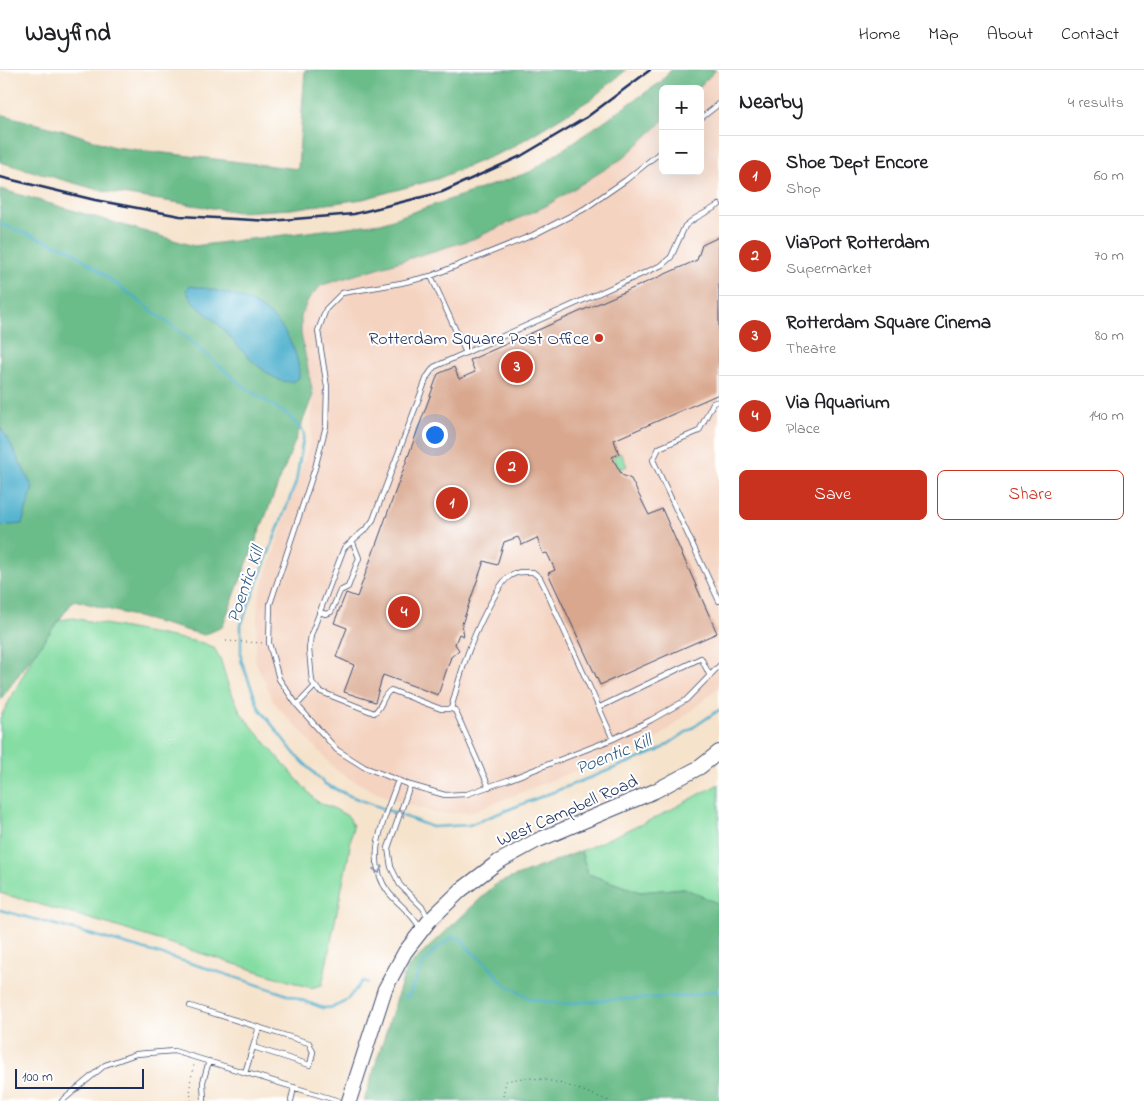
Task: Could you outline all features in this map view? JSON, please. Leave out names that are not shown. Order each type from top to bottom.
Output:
[{"type":"main road","name":"West Campbell Road","points":[[349,1101],[385,989],[405,952],[426,926],[461,890],[498,862],[536,841],[655,791],[700,767],[719,752]]},
{"type":"lane","points":[[704,116],[719,104]]},
{"type":"lane","points":[[659,153],[626,180],[584,209],[533,235],[431,276],[342,293],[326,309],[318,331],[327,387],[326,426],[315,468],[270,604],[269,643],[279,678],[297,705],[337,750],[364,767],[410,785],[445,794],[467,794],[613,739],[686,700],[719,666]]},
{"type":"lane","points":[[489,786],[455,710],[441,708],[391,690],[386,693],[379,709],[374,713],[319,691],[312,682],[309,644],[319,612],[344,548],[368,528],[373,520],[427,377],[434,367],[662,265],[671,258],[685,226],[719,205]]},
{"type":"lane","points":[[431,276],[466,353]]},
{"type":"lane","points":[[719,400],[713,403],[699,431],[659,448],[653,460],[719,601]]},
{"type":"lane","points":[[319,612],[326,614],[331,612],[340,590],[348,587],[359,558],[352,540]]},
{"type":"lane","points":[[451,709],[471,642],[484,613],[502,583],[509,576],[522,572],[533,572],[540,578],[613,739]]},
{"type":"lane","points":[[600,707],[701,658],[710,676]]},
{"type":"lane","points":[[297,705],[315,686]]},
{"type":"lane","points":[[398,780],[377,841],[376,865],[390,893],[426,926]]},
{"type":"lane","points":[[410,785],[388,848],[391,867],[400,885],[423,908],[426,926]]},
{"type":"lane","points":[[190,1006],[309,1043],[313,1057],[310,1065],[253,1047]]},
{"type":"lane","points":[[245,1072],[259,1027]]},
{"type":"lane","points":[[62,1101],[105,1065],[136,1054],[174,1051],[340,1101]]},
{"type":"lane","points":[[204,1101],[203,1082],[209,1062]]},
{"type":"lane","points":[[291,1101],[294,1087]]},
{"type":"path","points":[[226,642],[260,642]]},
{"type":"path","points":[[191,1101],[190,1083],[195,1062]]},
{"type":"path","points":[[503,1101],[506,1081],[525,1078],[540,1079],[582,1090],[609,1101]]},
{"type":"shaded area","points":[[716,70],[719,70],[719,687],[658,738],[472,812],[437,814],[377,793],[339,773],[273,701],[255,660],[258,599],[311,440],[313,395],[301,334],[301,316],[309,298],[322,285],[473,239],[546,206],[623,158],[659,125],[659,175],[704,175],[704,85],[701,85]]},
{"type":"green space","points":[[305,70],[380,70],[382,74],[387,70],[626,70],[591,99],[509,149],[437,179],[363,199],[291,209],[238,212],[102,191],[0,162],[0,114],[72,133],[114,147],[298,169]]},
{"type":"green space","points":[[671,70],[716,70],[701,85],[659,85],[659,125],[623,158],[546,206],[473,239],[322,285],[309,298],[301,316],[301,334],[313,395],[222,627],[204,635],[74,600],[0,700],[0,189],[194,246],[381,223],[530,172],[661,82]]},
{"type":"green space","points":[[621,453],[627,466],[620,469],[616,466],[612,457]]},
{"type":"green space","points":[[73,618],[203,643],[214,648],[220,658],[228,685],[241,713],[316,801],[349,817],[353,826],[348,858],[322,985],[311,988],[111,925],[0,893],[0,718],[54,621]]},
{"type":"green space","points":[[719,784],[719,904],[684,888],[640,892],[588,874],[581,851],[655,818]]},
{"type":"green space","points":[[581,851],[588,874],[640,892],[684,888],[719,904],[719,1101],[364,1101],[406,969],[496,884]]},
{"type":"water","points":[[190,286],[235,295],[261,308],[272,316],[282,327],[290,341],[298,363],[299,378],[290,382],[279,380],[256,364],[193,301],[186,290]]},
{"type":"water","points":[[0,427],[33,488],[22,524],[0,526]]},
{"type":"building","points":[[719,237],[719,394],[614,440],[619,454],[612,457],[622,475],[631,479],[649,515],[662,509],[717,633],[600,685],[548,573],[555,570],[547,553],[543,554],[537,538],[522,545],[518,537],[504,542],[497,565],[484,561],[462,624],[464,636],[459,634],[455,644],[459,650],[451,657],[438,695],[383,675],[375,702],[344,692],[354,665],[336,657],[347,628],[334,623],[346,593],[357,597],[438,374],[454,367],[459,379],[475,372],[470,360],[697,260],[702,245]]},
{"type":"waterway","name":"Poentic Kill","points":[[0,224],[71,250],[180,332],[243,386],[288,415],[304,433],[296,482],[241,625],[241,660],[259,708],[294,753],[325,784],[350,796],[432,827],[469,825],[658,751],[719,710]]},
{"type":"waterway","points":[[0,910],[203,967],[323,1008],[342,1003],[362,981],[368,983]]},
{"type":"waterway","points":[[404,996],[408,998],[421,967],[435,950],[453,937],[461,938],[470,950],[486,963],[503,983],[531,999],[562,1004],[689,996],[719,990]]},
{"type":"railway","points":[[0,177],[95,200],[180,216],[270,221],[354,214],[442,192],[521,156],[587,117],[650,70]]},
{"type":"place","name":"Rotterdam Square Post Office","points":[[599,338]]},
{"type":"place","name":"Rotterdam Square Cinema","points":[[517,367]]},
{"type":"place","name":"ViaPort Rotterdam","points":[[512,467]]},
{"type":"place","name":"Shoe Dept Encore","points":[[452,503]]},
{"type":"place","name":"Via Aquarium","points":[[404,612]]}]
